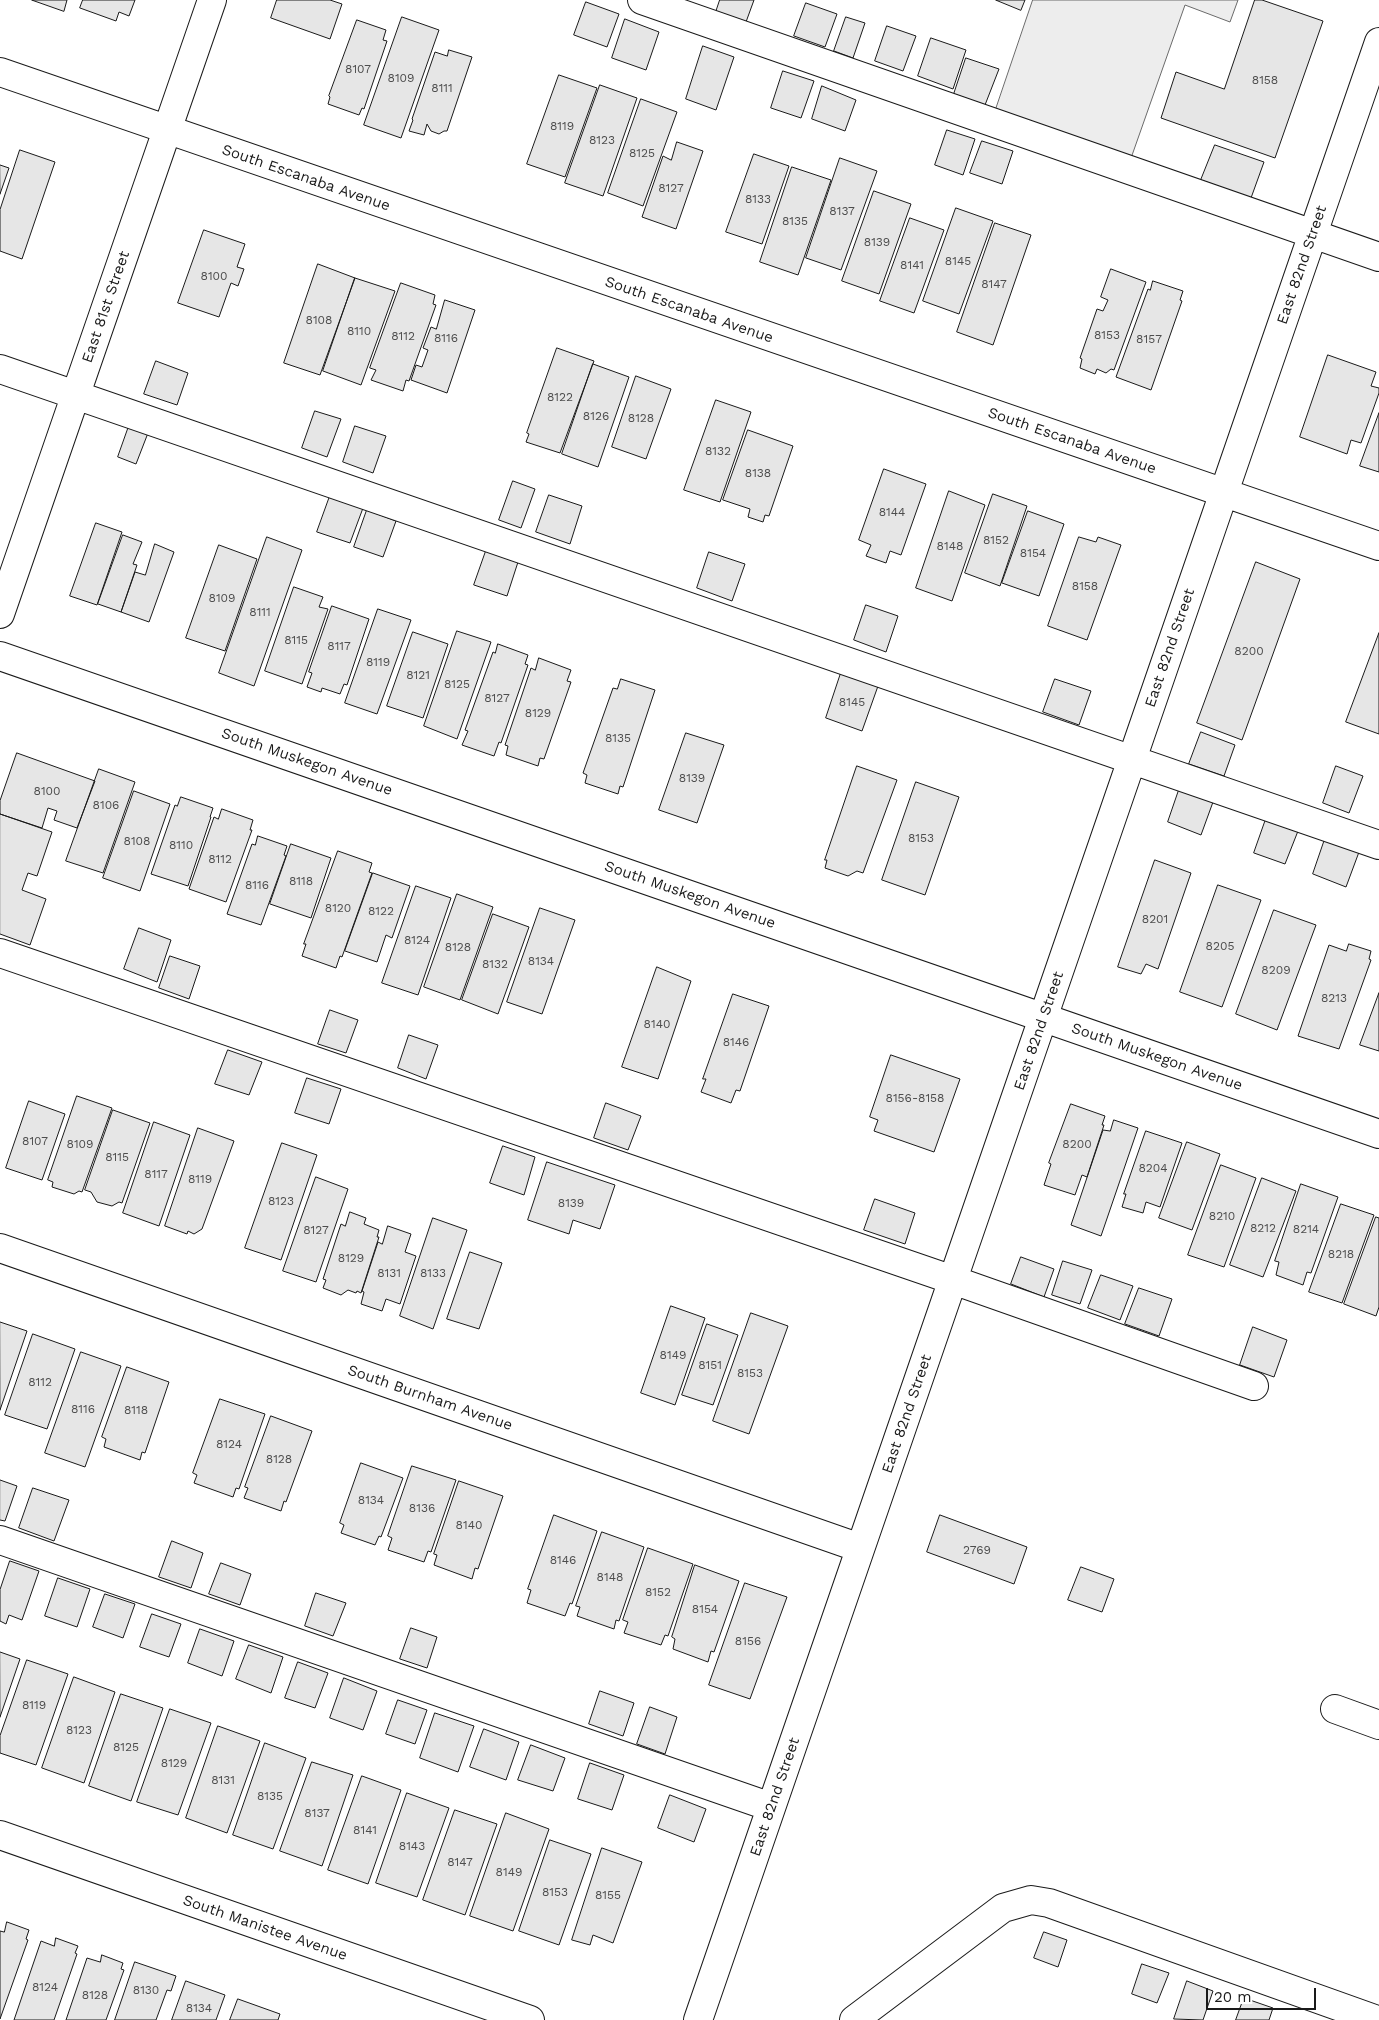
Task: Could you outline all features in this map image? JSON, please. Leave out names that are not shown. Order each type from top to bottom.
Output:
[{"type":"street","name":"East 81st Street","points":[[0,614],[212,0]]},
{"type":"street","points":[[642,0],[1379,257]]},
{"type":"street","name":"East 82nd Street","points":[[698,2020],[1379,42]]},
{"type":"street","name":"South Escanaba Avenue","points":[[0,72],[1379,546]]},
{"type":"street","points":[[0,369],[1132,758],[1379,845]]},
{"type":"street","name":"South Muskegon Avenue","points":[[0,656],[1379,1134]]},
{"type":"street","points":[[0,952],[953,1280],[1254,1386]]},
{"type":"street","name":"South Burnham Avenue","points":[[0,1248],[860,1548]]},
{"type":"street","points":[[0,1540],[771,1808]]},
{"type":"street","points":[[1335,1709],[1379,1725]]},
{"type":"street","name":"South Manistee Avenue","points":[[0,1836],[528,2020]]},
{"type":"street","points":[[854,2020],[1003,1908],[1031,1900],[1049,1903],[1377,2020]]},
{"type":"shaded area","points":[[1033,0],[1238,0],[1230,22],[1185,5],[1130,161],[995,112]]},
{"type":"building","points":[[32,0],[67,0],[64,11]]},
{"type":"building","points":[[83,0],[135,0],[129,16],[119,12],[116,21],[80,8]]},
{"type":"building","points":[[277,0],[330,0],[342,4],[330,39],[271,18]]},
{"type":"building","points":[[720,0],[754,0],[746,22],[716,12]]},
{"type":"building","points":[[996,0],[1025,0],[1021,10]]},
{"type":"building","points":[[1255,0],[1262,0],[1323,21],[1275,158],[1161,118],[1176,72],[1224,89]]},
{"type":"building","points":[[586,2],[619,14],[607,47],[574,35]]},
{"type":"building","points":[[806,3],[837,14],[825,47],[794,36]]},
{"type":"building","points":[[402,17],[439,30],[401,138],[364,125]]},
{"type":"building","points":[[846,17],[865,23],[853,58],[834,51]]},
{"type":"building","points":[[625,19],[659,32],[646,70],[612,58]]},
{"type":"building","points":[[357,20],[386,30],[383,40],[387,41],[364,109],[362,108],[359,115],[328,104],[329,96]]},
{"type":"building","points":[[887,26],[916,36],[903,71],[875,61]]},
{"type":"building","points":[[931,38],[966,50],[953,89],[918,76]]},
{"type":"building","points":[[703,46],[734,57],[716,110],[686,99]]},
{"type":"building","points":[[449,50],[472,57],[447,131],[439,134],[431,131],[427,124],[424,135],[409,131],[435,52],[447,56]]},
{"type":"building","points":[[966,58],[999,69],[985,105],[954,94]]},
{"type":"building","points":[[783,71],[814,81],[801,118],[771,108]]},
{"type":"building","points":[[559,75],[597,88],[565,177],[527,164]]},
{"type":"building","points":[[600,85],[637,98],[603,196],[565,183]]},
{"type":"building","points":[[822,86],[856,100],[845,131],[812,119]]},
{"type":"building","points":[[641,99],[677,112],[643,206],[608,193]]},
{"type":"building","points":[[947,130],[975,139],[963,175],[935,165]]},
{"type":"building","points":[[982,141],[1013,151],[1002,184],[970,173]]},
{"type":"building","points":[[677,142],[703,151],[676,229],[642,217],[663,156],[671,160]]},
{"type":"building","points":[[1215,145],[1264,162],[1251,198],[1201,180]]},
{"type":"building","points":[[20,150],[55,162],[22,259],[0,251],[0,210]]},
{"type":"building","points":[[754,154],[789,166],[762,244],[726,232]]},
{"type":"building","points":[[840,158],[877,171],[841,270],[806,258]]},
{"type":"building","points":[[0,165],[9,168],[0,194]]},
{"type":"building","points":[[792,167],[831,180],[798,275],[760,262]]},
{"type":"building","points":[[874,191],[911,204],[879,294],[842,281]]},
{"type":"building","points":[[956,208],[993,221],[959,314],[923,301]]},
{"type":"building","points":[[910,218],[944,230],[914,313],[880,301]]},
{"type":"building","points":[[995,223],[1031,235],[993,345],[957,332]]},
{"type":"building","points":[[204,230],[245,244],[237,267],[244,269],[238,286],[231,283],[219,317],[178,303]]},
{"type":"building","points":[[318,264],[355,278],[320,375],[284,363]]},
{"type":"building","points":[[1111,269],[1146,282],[1114,370],[1111,369],[1106,373],[1097,369],[1095,374],[1080,368],[1082,359],[1080,358],[1097,309],[1103,311],[1108,300],[1101,297]]},
{"type":"building","points":[[355,278],[395,291],[361,385],[323,371]]},
{"type":"building","points":[[1153,281],[1183,291],[1180,300],[1182,301],[1151,390],[1116,377],[1148,289],[1150,290]]},
{"type":"building","points":[[401,283],[435,295],[433,304],[436,305],[409,381],[406,380],[403,391],[371,380],[376,370],[370,368]]},
{"type":"building","points":[[445,300],[475,310],[447,393],[411,380],[416,365],[422,367],[428,350],[423,348],[431,327],[436,329]]},
{"type":"building","points":[[557,348],[594,361],[560,453],[526,442],[529,434],[527,433]]},
{"type":"building","points":[[1328,355],[1376,372],[1371,386],[1379,388],[1379,393],[1361,443],[1351,440],[1347,454],[1300,437]]},
{"type":"building","points":[[156,361],[188,373],[177,405],[144,394]]},
{"type":"building","points":[[593,364],[629,377],[598,467],[562,454]]},
{"type":"building","points":[[636,376],[671,389],[646,459],[612,447]]},
{"type":"building","points":[[716,400],[751,412],[720,502],[684,490]]},
{"type":"building","points":[[315,411],[341,419],[327,457],[302,448]]},
{"type":"building","points":[[1379,413],[1379,472],[1360,466]]},
{"type":"building","points":[[129,426],[148,433],[136,464],[118,457]]},
{"type":"building","points":[[355,426],[386,436],[373,473],[343,462]]},
{"type":"building","points":[[748,430],[793,446],[769,516],[765,515],[763,522],[748,517],[750,509],[723,500]]},
{"type":"building","points":[[884,469],[926,484],[901,555],[890,551],[886,563],[866,556],[871,545],[859,540]]},
{"type":"building","points":[[513,481],[535,489],[521,528],[499,520]]},
{"type":"building","points":[[949,491],[985,505],[952,601],[916,588]]},
{"type":"building","points":[[993,494],[1027,506],[1000,586],[965,573]]},
{"type":"building","points":[[549,495],[582,506],[570,544],[536,532]]},
{"type":"building","points":[[330,496],[363,508],[350,543],[317,532]]},
{"type":"building","points":[[367,510],[396,521],[383,557],[354,547]]},
{"type":"building","points":[[1028,511],[1064,524],[1039,596],[1002,583]]},
{"type":"building","points":[[96,523],[122,532],[97,605],[70,596]]},
{"type":"building","points":[[123,535],[142,542],[133,564],[137,565],[121,612],[98,604]]},
{"type":"building","points":[[267,537],[302,550],[254,686],[219,673]]},
{"type":"building","points":[[1079,537],[1096,542],[1098,537],[1121,545],[1087,640],[1048,626]]},
{"type":"building","points":[[155,544],[174,552],[149,622],[121,612],[135,572],[145,575]]},
{"type":"building","points":[[219,545],[257,559],[225,651],[186,638]]},
{"type":"building","points":[[486,551],[518,562],[507,596],[474,585]]},
{"type":"building","points":[[709,552],[745,564],[732,601],[697,588]]},
{"type":"building","points":[[1256,562],[1300,579],[1242,740],[1197,723]]},
{"type":"building","points":[[294,587],[323,597],[319,607],[328,609],[302,684],[265,671]]},
{"type":"building","points":[[866,605],[898,616],[886,652],[854,640]]},
{"type":"building","points":[[332,606],[369,619],[347,685],[344,684],[340,694],[322,688],[321,692],[307,687],[312,673],[309,672]]},
{"type":"building","points":[[378,609],[411,620],[377,714],[345,703]]},
{"type":"building","points":[[457,631],[491,642],[457,739],[424,726]]},
{"type":"building","points":[[413,632],[448,644],[423,718],[387,706]]},
{"type":"building","points":[[1379,633],[1379,734],[1346,722]]},
{"type":"building","points":[[498,644],[528,655],[525,664],[528,665],[501,743],[499,742],[494,756],[462,745],[468,731],[465,730],[493,652],[495,653]]},
{"type":"building","points":[[539,658],[571,670],[567,681],[571,682],[544,759],[540,758],[538,766],[506,755],[508,746],[505,745],[531,668],[535,670]]},
{"type":"building","points":[[841,673],[878,686],[862,731],[826,718]]},
{"type":"building","points":[[621,679],[655,690],[623,787],[620,786],[618,794],[585,783],[587,775],[583,773],[613,688],[617,689]]},
{"type":"building","points":[[1055,679],[1091,691],[1079,725],[1043,712]]},
{"type":"building","points":[[1201,732],[1235,745],[1224,776],[1189,764]]},
{"type":"building","points":[[686,733],[724,745],[697,823],[659,810]]},
{"type":"building","points":[[17,753],[95,781],[77,828],[54,820],[57,811],[48,808],[42,828],[0,814],[0,801]]},
{"type":"building","points":[[857,766],[897,780],[863,873],[857,871],[848,876],[825,868],[827,860],[825,860]]},
{"type":"building","points":[[1336,766],[1363,776],[1349,813],[1323,803]]},
{"type":"building","points":[[99,769],[135,782],[103,873],[66,861]]},
{"type":"building","points":[[916,782],[959,797],[925,895],[882,880]]},
{"type":"building","points":[[1179,790],[1213,802],[1201,835],[1168,822]]},
{"type":"building","points":[[134,791],[170,804],[140,891],[103,878]]},
{"type":"building","points":[[181,797],[213,808],[188,886],[151,874],[175,805],[177,806]]},
{"type":"building","points":[[222,809],[253,820],[250,830],[252,830],[226,902],[189,889],[214,817],[218,819]]},
{"type":"building","points":[[0,814],[52,832],[37,876],[28,873],[22,890],[46,899],[30,945],[0,934]]},
{"type":"building","points":[[1266,819],[1298,831],[1285,864],[1254,853]]},
{"type":"building","points":[[258,836],[287,846],[284,855],[286,856],[261,925],[227,914],[252,844],[255,845]]},
{"type":"building","points":[[1325,839],[1359,852],[1346,887],[1313,874]]},
{"type":"building","points":[[291,844],[331,858],[311,918],[270,904]]},
{"type":"building","points":[[338,851],[372,863],[369,872],[372,873],[342,957],[340,956],[336,968],[302,956],[306,944],[304,944]]},
{"type":"building","points":[[1155,860],[1191,873],[1158,969],[1146,964],[1141,974],[1118,967]]},
{"type":"building","points":[[373,873],[410,886],[392,938],[386,935],[377,962],[345,951]]},
{"type":"building","points":[[1218,885],[1261,900],[1222,1007],[1180,992]]},
{"type":"building","points":[[416,886],[451,898],[418,995],[382,983]]},
{"type":"building","points":[[457,894],[493,907],[460,1000],[424,987]]},
{"type":"building","points":[[540,908],[575,920],[542,1014],[507,1002]]},
{"type":"building","points":[[1274,910],[1316,925],[1277,1030],[1236,1014]]},
{"type":"building","points":[[493,914],[529,927],[498,1014],[462,1000]]},
{"type":"building","points":[[139,928],[171,940],[157,982],[124,969]]},
{"type":"building","points":[[1349,944],[1371,951],[1369,959],[1371,960],[1339,1049],[1298,1036],[1329,945],[1346,951]]},
{"type":"building","points":[[170,956],[200,966],[189,999],[159,988]]},
{"type":"building","points":[[657,967],[691,981],[658,1079],[622,1067]]},
{"type":"building","points":[[1379,993],[1379,1051],[1360,1045]]},
{"type":"building","points":[[733,994],[769,1006],[740,1091],[736,1090],[731,1103],[701,1092],[706,1079],[703,1079]]},
{"type":"building","points":[[330,1010],[358,1020],[346,1053],[318,1044]]},
{"type":"building","points":[[409,1035],[438,1045],[426,1079],[398,1068]]},
{"type":"building","points":[[228,1050],[262,1062],[249,1095],[215,1084]]},
{"type":"building","points":[[891,1055],[960,1079],[934,1152],[874,1131],[878,1120],[870,1117]]},
{"type":"building","points":[[307,1078],[341,1089],[329,1124],[295,1113]]},
{"type":"building","points":[[77,1096],[112,1108],[82,1192],[79,1191],[74,1194],[52,1187],[53,1182],[48,1180]]},
{"type":"building","points":[[29,1101],[65,1114],[42,1180],[6,1168]]},
{"type":"building","points":[[606,1103],[641,1116],[628,1150],[594,1138]]},
{"type":"building","points":[[1071,1104],[1105,1116],[1102,1125],[1104,1125],[1087,1177],[1082,1175],[1075,1195],[1044,1185],[1051,1164],[1049,1163]]},
{"type":"building","points":[[113,1110],[150,1123],[122,1203],[119,1202],[112,1206],[97,1202],[91,1192],[85,1190]]},
{"type":"building","points":[[1114,1120],[1138,1128],[1101,1236],[1071,1225],[1103,1130],[1110,1131]]},
{"type":"building","points":[[154,1122],[190,1135],[159,1226],[123,1213]]},
{"type":"building","points":[[198,1128],[234,1141],[202,1229],[194,1234],[188,1231],[187,1234],[165,1226]]},
{"type":"building","points":[[1146,1131],[1182,1143],[1160,1207],[1146,1202],[1143,1213],[1122,1207],[1126,1194],[1124,1194]]},
{"type":"building","points":[[1187,1142],[1220,1154],[1192,1230],[1159,1218]]},
{"type":"building","points":[[282,1143],[317,1155],[281,1260],[245,1248]]},
{"type":"building","points":[[503,1146],[535,1157],[524,1195],[490,1183]]},
{"type":"building","points":[[547,1162],[615,1185],[600,1229],[573,1220],[569,1234],[528,1220]]},
{"type":"building","points":[[1221,1165],[1256,1178],[1224,1267],[1188,1255]]},
{"type":"building","points":[[316,1177],[348,1189],[316,1282],[283,1271]]},
{"type":"building","points":[[1262,1178],[1296,1191],[1263,1277],[1230,1265]]},
{"type":"building","points":[[1301,1184],[1338,1197],[1311,1273],[1307,1272],[1303,1285],[1276,1275],[1279,1262],[1275,1261]]},
{"type":"building","points":[[875,1199],[915,1213],[905,1244],[864,1230]]},
{"type":"building","points":[[1341,1204],[1374,1215],[1342,1303],[1309,1292]]},
{"type":"building","points":[[350,1212],[366,1218],[364,1224],[379,1230],[377,1237],[379,1237],[361,1293],[348,1290],[341,1295],[323,1288],[326,1280],[323,1279],[341,1224],[345,1226]]},
{"type":"building","points":[[1376,1217],[1379,1218],[1379,1307],[1376,1316],[1344,1304]]},
{"type":"building","points":[[433,1218],[467,1230],[433,1329],[400,1316]]},
{"type":"building","points":[[388,1226],[411,1234],[405,1252],[416,1256],[400,1304],[386,1299],[382,1311],[361,1304],[364,1292],[362,1291],[378,1242],[382,1244]]},
{"type":"building","points":[[470,1252],[502,1263],[479,1329],[447,1319]]},
{"type":"building","points":[[1021,1257],[1054,1269],[1044,1297],[1011,1284]]},
{"type":"building","points":[[1063,1261],[1092,1270],[1080,1304],[1052,1295]]},
{"type":"building","points":[[1101,1275],[1133,1286],[1120,1320],[1088,1308]]},
{"type":"building","points":[[1139,1288],[1172,1299],[1159,1336],[1125,1324]]},
{"type":"building","points":[[671,1306],[705,1318],[675,1405],[641,1393]]},
{"type":"building","points":[[751,1313],[788,1326],[749,1434],[713,1421]]},
{"type":"building","points":[[0,1322],[27,1331],[0,1410]]},
{"type":"building","points":[[707,1324],[738,1335],[713,1405],[682,1395]]},
{"type":"building","points":[[1253,1327],[1287,1340],[1274,1377],[1240,1365]]},
{"type":"building","points":[[33,1334],[75,1349],[47,1429],[5,1415]]},
{"type":"building","points":[[81,1352],[121,1366],[85,1467],[45,1453]]},
{"type":"building","points":[[127,1367],[169,1382],[145,1453],[142,1452],[140,1460],[104,1447],[106,1439],[102,1437]]},
{"type":"building","points":[[220,1399],[265,1414],[239,1489],[236,1488],[233,1497],[194,1483],[197,1475],[193,1473]]},
{"type":"building","points":[[271,1416],[312,1431],[281,1511],[244,1498],[248,1488],[245,1487]]},
{"type":"building","points":[[361,1463],[403,1478],[381,1537],[379,1536],[375,1545],[341,1533],[344,1525],[340,1523]]},
{"type":"building","points":[[412,1466],[456,1480],[431,1552],[428,1551],[424,1562],[388,1550],[392,1538],[388,1536]]},
{"type":"building","points":[[0,1480],[17,1486],[5,1521],[0,1520]]},
{"type":"building","points":[[459,1481],[503,1496],[478,1569],[475,1568],[472,1579],[434,1565],[437,1555],[434,1554]]},
{"type":"building","points":[[33,1488],[69,1500],[54,1541],[19,1528]]},
{"type":"building","points":[[554,1515],[597,1531],[572,1604],[570,1603],[565,1616],[527,1603],[531,1590],[528,1589]]},
{"type":"building","points":[[940,1515],[1027,1547],[1014,1584],[927,1552]]},
{"type":"building","points":[[602,1532],[644,1547],[619,1621],[616,1620],[614,1629],[577,1616],[580,1607],[576,1606]]},
{"type":"building","points":[[172,1541],[203,1553],[191,1588],[159,1577]]},
{"type":"building","points":[[648,1548],[693,1564],[668,1636],[665,1635],[661,1645],[624,1633],[628,1622],[623,1620]]},
{"type":"building","points":[[10,1561],[39,1571],[22,1620],[9,1615],[6,1624],[0,1621],[0,1590]]},
{"type":"building","points":[[221,1563],[251,1574],[240,1605],[209,1594]]},
{"type":"building","points":[[695,1565],[739,1581],[714,1652],[711,1651],[708,1662],[673,1649],[675,1639],[672,1637]]},
{"type":"building","points":[[1081,1567],[1114,1579],[1102,1612],[1068,1600]]},
{"type":"building","points":[[58,1578],[90,1589],[77,1627],[45,1616]]},
{"type":"building","points":[[745,1583],[787,1597],[750,1699],[709,1685]]},
{"type":"building","points":[[316,1593],[346,1603],[333,1636],[305,1626]]},
{"type":"building","points":[[105,1594],[135,1604],[123,1638],[93,1627]]},
{"type":"building","points":[[152,1614],[181,1624],[169,1657],[140,1647]]},
{"type":"building","points":[[411,1628],[437,1637],[427,1668],[400,1659]]},
{"type":"building","points":[[200,1629],[234,1641],[222,1676],[188,1663]]},
{"type":"building","points":[[249,1645],[283,1657],[271,1693],[236,1679]]},
{"type":"building","points":[[0,1652],[20,1659],[0,1717]]},
{"type":"building","points":[[27,1660],[68,1674],[36,1765],[0,1753],[0,1736]]},
{"type":"building","points":[[298,1662],[328,1673],[315,1708],[285,1698]]},
{"type":"building","points":[[74,1677],[115,1692],[84,1783],[42,1768]]},
{"type":"building","points":[[344,1678],[377,1691],[363,1730],[330,1718]]},
{"type":"building","points":[[600,1691],[634,1703],[623,1736],[589,1724]]},
{"type":"building","points":[[121,1694],[163,1708],[131,1801],[89,1786]]},
{"type":"building","points":[[398,1700],[427,1710],[415,1744],[386,1734]]},
{"type":"building","points":[[650,1707],[677,1717],[665,1754],[637,1744]]},
{"type":"building","points":[[170,1709],[211,1723],[178,1815],[137,1802]]},
{"type":"building","points":[[435,1713],[474,1726],[458,1772],[420,1758]]},
{"type":"building","points":[[218,1726],[260,1741],[227,1833],[186,1818]]},
{"type":"building","points":[[484,1729],[519,1742],[506,1780],[470,1767]]},
{"type":"building","points":[[265,1743],[306,1758],[273,1849],[233,1835]]},
{"type":"building","points":[[531,1745],[565,1758],[553,1791],[518,1780]]},
{"type":"building","points":[[312,1762],[353,1775],[322,1866],[280,1851]]},
{"type":"building","points":[[590,1763],[624,1775],[612,1810],[578,1799]]},
{"type":"building","points":[[362,1776],[401,1790],[368,1884],[328,1870]]},
{"type":"building","points":[[407,1793],[449,1808],[417,1897],[376,1883]]},
{"type":"building","points":[[670,1795],[706,1809],[694,1842],[658,1828]]},
{"type":"building","points":[[455,1810],[497,1824],[465,1915],[423,1900]]},
{"type":"building","points":[[506,1813],[549,1829],[513,1931],[470,1916]]},
{"type":"building","points":[[550,1840],[591,1854],[559,1945],[519,1931]]},
{"type":"building","points":[[602,1848],[642,1862],[613,1943],[593,1935],[590,1945],[572,1940]]},
{"type":"building","points":[[7,1922],[29,1930],[26,1939],[28,1940],[0,2019],[0,1931],[4,1932]]},
{"type":"building","points":[[1044,1932],[1067,1940],[1058,1967],[1034,1958]]},
{"type":"building","points":[[56,1938],[78,1946],[75,1953],[77,1954],[54,2020],[14,2020],[41,1941],[54,1946]]},
{"type":"building","points":[[102,1955],[123,1963],[121,1969],[124,1970],[106,2020],[66,2020],[87,1958],[100,1962]]},
{"type":"building","points":[[135,1962],[176,1976],[171,1991],[167,1990],[156,2020],[115,2020]]},
{"type":"building","points":[[1142,1964],[1169,1973],[1157,2003],[1132,1994]]},
{"type":"building","points":[[186,1981],[225,1995],[216,2020],[172,2020]]},
{"type":"building","points":[[1187,1981],[1213,1991],[1203,2020],[1174,2019]]},
{"type":"building","points":[[1244,1998],[1273,2008],[1269,2020],[1236,2020]]},
{"type":"building","points":[[238,1999],[280,2014],[278,2020],[230,2020]]}]
